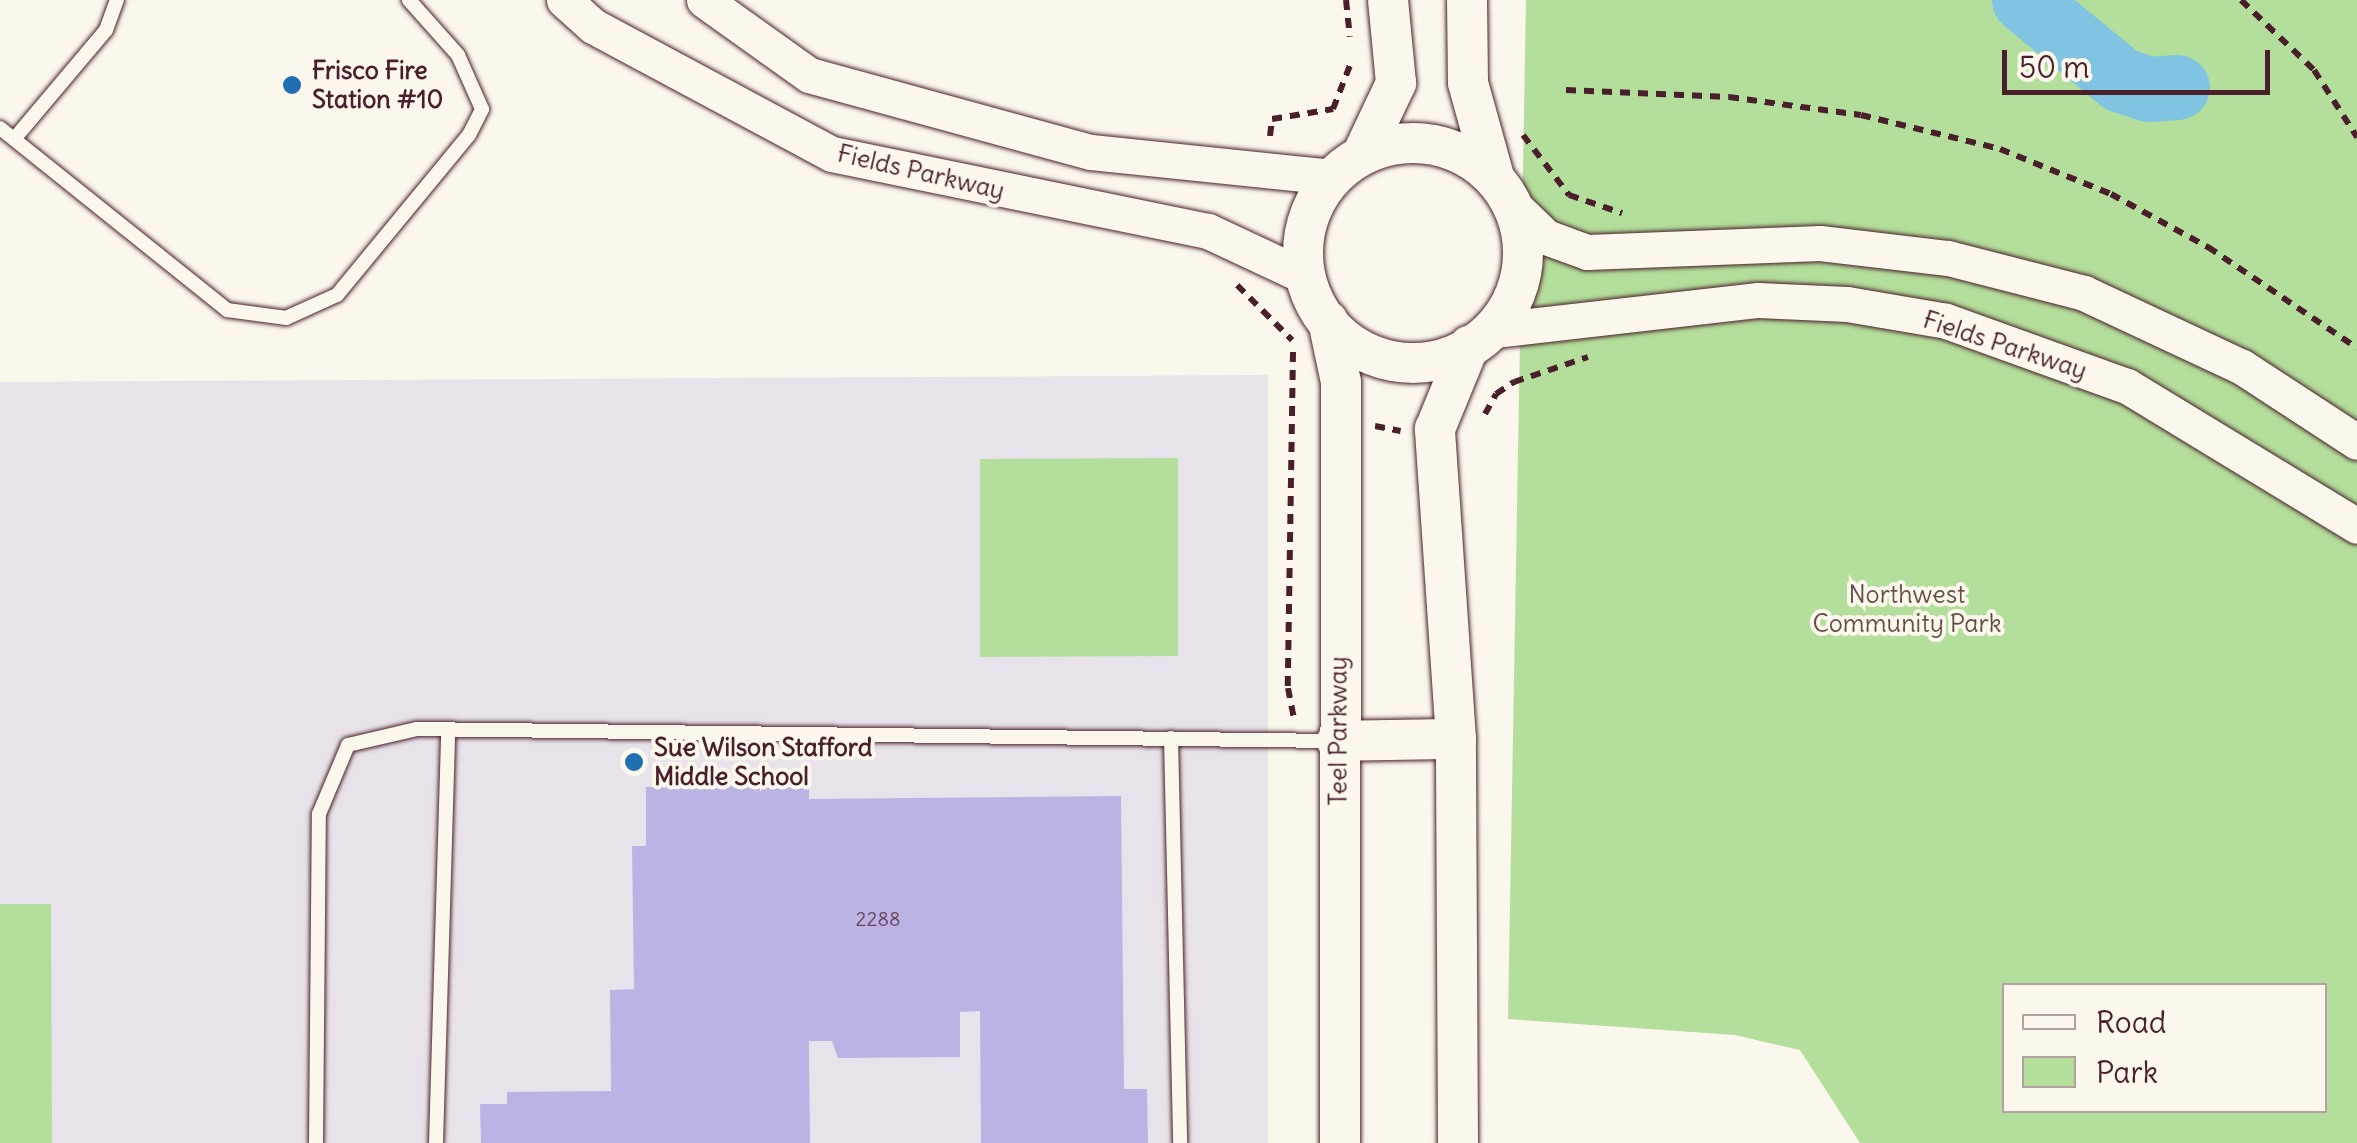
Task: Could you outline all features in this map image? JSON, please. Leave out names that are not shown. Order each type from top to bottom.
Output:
[{"type":"main road","points":[[1388,0],[1396,83],[1347,166],[1313,206],[1303,240],[1304,276],[1328,321],[1342,338],[1374,356],[1412,364],[1482,338]]},
{"type":"main road","points":[[1458,1143],[1456,740],[1435,429],[1482,338],[1521,279],[1524,242],[1468,83],[1467,0]]},
{"type":"main road","points":[[1347,166],[1396,144],[1432,144],[1465,156],[1504,192]]},
{"type":"main road","name":"Teel Parkway","points":[[1328,321],[1341,382],[1318,740],[1340,1143]]},
{"type":"main road","points":[[1318,740],[1456,740]]},
{"type":"street","name":"Fields Parkway","points":[[564,0],[593,26],[832,154],[1208,231],[1304,276]]},
{"type":"street","points":[[704,0],[809,75],[1092,152],[1265,168],[1347,166]]},
{"type":"street","points":[[1504,192],[1546,237],[1587,252],[1820,243],[1948,258],[2084,293],[2242,366],[2357,442]]},
{"type":"street","name":"Fields Parkway","points":[[1482,338],[1758,300],[1846,304],[1946,321],[2127,386],[2357,526]]},
{"type":"lane","points":[[15,138],[106,30],[118,0]]},
{"type":"lane","points":[[0,128],[226,310],[286,318],[337,295],[469,135],[482,109],[458,55],[410,0]]},
{"type":"lane","points":[[316,1143],[319,814],[348,745],[448,729],[1318,740]]},
{"type":"lane","points":[[436,1143],[448,729]]},
{"type":"lane","points":[[1171,738],[1180,1143]]},
{"type":"path","points":[[1265,168],[1272,119],[1333,108],[1353,66],[1346,0]]},
{"type":"path","points":[[2241,0],[2314,70],[2357,137]]},
{"type":"path","points":[[1566,90],[1730,97],[1861,114],[2000,150],[2111,194],[2208,247],[2357,348]]},
{"type":"path","points":[[1237,245],[1221,270],[1291,338],[1288,688],[1318,740]]},
{"type":"shaded area","name":"Sue Wilson Stafford Middle School","points":[[1268,375],[1268,1143],[0,1143],[0,382]]},
{"type":"green space","name":"Northwest Community Park","points":[[1526,0],[2357,0],[2357,1143],[1860,1143],[1800,1050],[1735,1035],[1508,1019]]},
{"type":"green space","points":[[1178,458],[1178,656],[980,657],[980,459]]},
{"type":"green space","points":[[0,904],[51,904],[52,1143],[0,1143]]},
{"type":"building","name":"Sue Wilson Stafford Middle School","points":[[809,785],[809,799],[1121,796],[1124,1089],[1147,1089],[1148,1143],[981,1143],[980,1011],[960,1012],[960,1057],[838,1058],[832,1041],[809,1041],[810,1143],[481,1143],[480,1104],[507,1104],[507,1092],[611,1091],[610,990],[634,989],[632,846],[646,846],[646,787]]},
{"type":"waterway","points":[[2024,0],[2121,80],[2148,89],[2177,87]]},
{"type":"place","name":"Frisco Fire Station #10","points":[[292,85]]},
{"type":"place","name":"Sue Wilson Stafford Middle School","points":[[634,762]]}]
